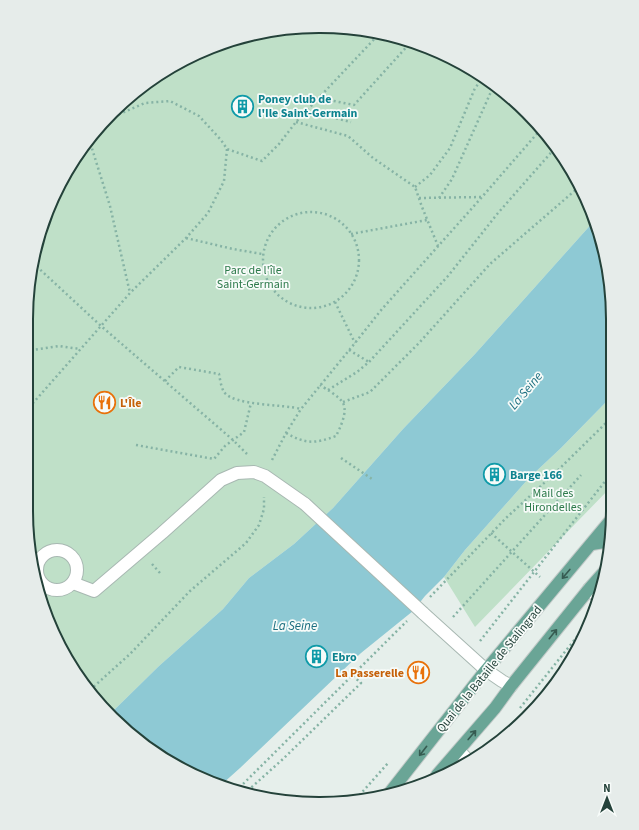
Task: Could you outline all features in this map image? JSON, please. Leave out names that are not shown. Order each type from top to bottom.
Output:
[{"type":"main road","name":"Quai de la Bataille de Stalingrad","points":[[394,787],[486,670],[605,527]]},
{"type":"main road","points":[[592,544],[604,542]]},
{"type":"main road","points":[[443,768],[495,708],[597,580]]},
{"type":"street","points":[[73,583],[94,591],[221,480],[237,473],[260,474],[305,504],[469,655],[486,670],[511,686]]},
{"type":"street","points":[[589,589],[594,593]]},
{"type":"street","points":[[459,751],[466,757]]},
{"type":"path","points":[[121,113],[145,103],[170,101],[199,116],[221,140],[227,149],[262,161],[279,144],[296,122],[374,39]]},
{"type":"path","points":[[319,98],[354,105],[407,47]]},
{"type":"path","points":[[415,186],[430,175],[450,148],[475,88],[480,82]]},
{"type":"path","points":[[439,198],[452,179],[492,90]]},
{"type":"path","points":[[307,111],[351,122]]},
{"type":"path","points":[[296,122],[348,136],[373,158],[415,186],[418,198],[438,246]]},
{"type":"path","points":[[260,474],[301,409],[382,309],[537,133]]},
{"type":"path","points":[[91,146],[110,206],[130,293]]},
{"type":"path","points":[[33,403],[130,293],[186,238],[208,213],[224,181],[227,149]]},
{"type":"path","points":[[328,390],[357,372],[368,362],[448,276],[498,213],[552,152]]},
{"type":"path","points":[[343,402],[370,392],[419,343],[490,264],[575,191]]},
{"type":"path","points":[[418,198],[482,197]]},
{"type":"path","points":[[306,212],[320,212],[332,216],[343,224],[351,234],[359,252],[358,272],[349,289],[335,302],[321,307],[305,308],[290,304],[278,296],[268,284],[263,270],[262,254],[266,241],[272,230],[282,221],[294,215],[306,212]]},
{"type":"path","points":[[351,234],[427,220]]},
{"type":"path","points":[[186,238],[262,254]]},
{"type":"path","points":[[38,268],[101,326],[233,440],[247,455],[260,474],[264,490],[264,509],[259,524],[246,543],[190,590],[130,654],[94,687]]},
{"type":"path","points":[[335,302],[355,343]]},
{"type":"path","points":[[33,350],[59,346],[81,349]]},
{"type":"path","points":[[349,350],[368,362]]},
{"type":"path","points":[[165,381],[179,366],[219,374],[225,393],[236,400],[301,409]]},
{"type":"path","points":[[286,433],[307,442],[327,440],[336,436],[343,419],[343,402],[334,394],[320,386]]},
{"type":"path","points":[[136,444],[214,459],[226,446],[244,432],[251,403]]},
{"type":"path","points":[[429,599],[506,518],[556,473],[606,423]]},
{"type":"path","points":[[341,458],[372,478]]},
{"type":"path","points":[[467,602],[581,475]]},
{"type":"path","points":[[469,655],[606,480]]},
{"type":"path","points":[[491,533],[524,563]]},
{"type":"path","points":[[241,786],[408,621]]},
{"type":"path","points":[[518,709],[575,639]]},
{"type":"path","points":[[251,788],[283,759],[361,683],[353,676]]},
{"type":"green space","name":"Parc de l'île Saint-Germain","points":[[320,33],[357,35],[412,48],[463,71],[494,92],[508,104],[547,145],[568,176],[590,225],[475,354],[403,429],[333,508],[294,544],[249,578],[223,609],[159,666],[114,710],[92,685],[71,654],[48,603],[35,548],[33,510],[33,320],[35,282],[48,227],[71,176],[92,145],[104,131],[145,92],[176,71],[227,48],[245,43],[282,35]]},
{"type":"green space","name":"Mail des Hirondelles","points":[[606,402],[606,492],[475,627],[444,577],[465,550],[529,478]]},
{"type":"water","name":"La Seine","points":[[590,225],[604,282],[606,320],[606,402],[529,478],[413,611],[361,653],[225,781],[176,759],[160,749],[117,713],[114,710],[159,666],[223,609],[249,578],[294,544],[333,508],[403,429],[475,354]]},
{"type":"place","name":"Poney club de l'Ile Saint-Germain","points":[[243,106]]},
{"type":"place","name":"L'Île","points":[[105,403]]},
{"type":"place","name":"Barge 166","points":[[495,475]]},
{"type":"place","name":"Ebro","points":[[317,657]]},
{"type":"place","name":"La Passerelle","points":[[419,673]]}]
